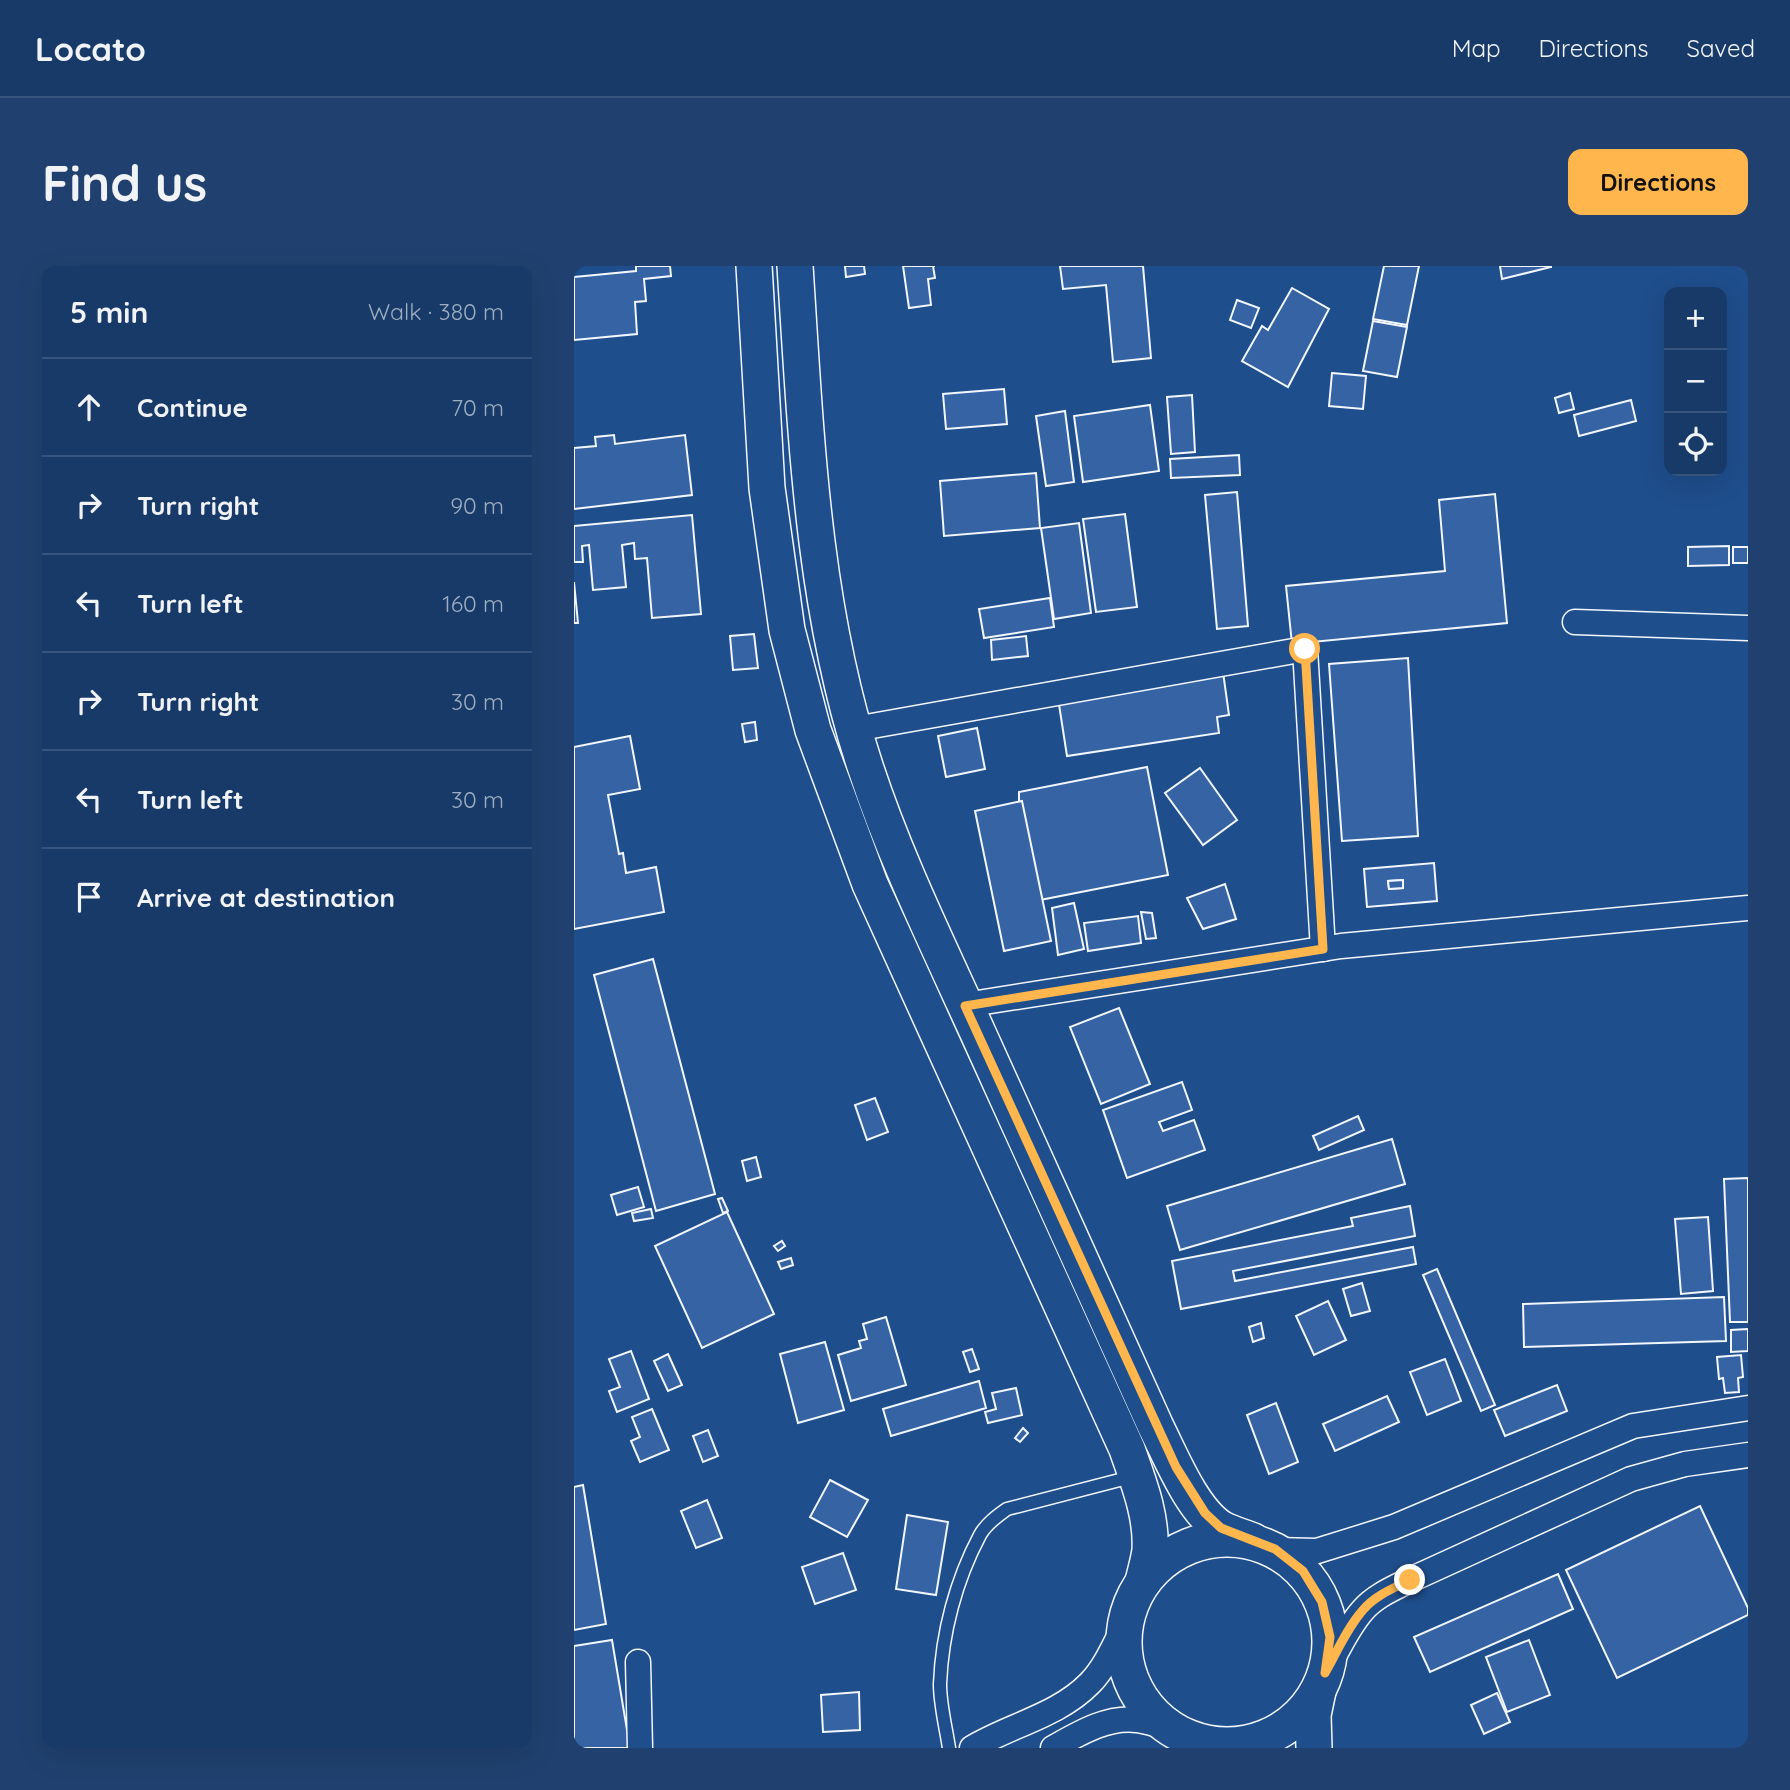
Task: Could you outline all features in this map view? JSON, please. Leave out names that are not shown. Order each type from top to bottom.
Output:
[{"type":"main road","points":[[754,266],[767,488],[787,629],[813,730],[870,884],[1127,1449],[1136,1475],[1149,1527],[1150,1552],[1143,1582],[1132,1602],[1126,1623],[1124,1654],[1132,1683],[1147,1708],[1189,1738],[1218,1745],[1248,1743],[1276,1733],[1300,1715],[1321,1682]]},
{"type":"main road","points":[[795,266],[808,472],[819,563],[841,676],[864,765],[901,862],[1176,1467],[1205,1513],[1221,1528],[1264,1545],[1303,1571],[1322,1602],[1330,1637],[1313,1715],[1314,1748]]},
{"type":"main road","points":[[1143,1582],[1165,1560],[1192,1545],[1223,1539],[1264,1545]]},
{"type":"street","points":[[1575,622],[1748,628]]},
{"type":"street","points":[[855,729],[1305,649],[1323,949]]},
{"type":"street","points":[[965,1006],[1323,949],[1748,908]]},
{"type":"street","points":[[1264,1545],[1317,1551],[1394,1527],[1633,1426],[1748,1408]]},
{"type":"street","points":[[1321,1682],[1344,1638],[1364,1608],[1386,1592],[1631,1479],[1685,1464],[1748,1455]]},
{"type":"street","points":[[972,1748],[1072,1699],[1091,1682],[1107,1661],[1126,1623]]},
{"type":"street","points":[[638,1662],[640,1748]]},
{"type":"street","points":[[1053,1748],[1100,1724],[1118,1720],[1137,1720],[1189,1738]]},
{"type":"lane","points":[[949,1748],[940,1686],[947,1625],[956,1594],[981,1534],[992,1520],[1007,1509],[1136,1475]]},
{"type":"building","points":[[636,266],[670,266],[671,276],[644,279],[646,301],[635,302],[637,334],[574,340],[574,277],[636,271]]},
{"type":"building","points":[[845,266],[864,266],[865,274],[846,277]]},
{"type":"building","points":[[903,266],[933,266],[935,278],[928,279],[931,305],[909,308]]},
{"type":"building","points":[[1060,266],[1143,266],[1151,358],[1113,362],[1106,285],[1063,289]]},
{"type":"building","points":[[1384,266],[1419,266],[1407,325],[1373,319]]},
{"type":"building","points":[[1500,266],[1551,266],[1551,267],[1502,279]]},
{"type":"building","points":[[1292,288],[1329,309],[1288,387],[1242,361],[1262,326],[1268,330]]},
{"type":"building","points":[[1237,300],[1259,308],[1251,328],[1230,320]]},
{"type":"building","points":[[1373,321],[1407,327],[1397,377],[1363,371]]},
{"type":"building","points":[[1332,373],[1366,376],[1363,409],[1329,406]]},
{"type":"building","points":[[1004,389],[1007,424],[946,429],[943,394]]},
{"type":"building","points":[[1570,393],[1574,409],[1559,413],[1555,398]]},
{"type":"building","points":[[1192,395],[1195,452],[1171,454],[1167,397]]},
{"type":"building","points":[[1631,400],[1636,421],[1579,436],[1574,415]]},
{"type":"building","points":[[1150,405],[1159,471],[1083,482],[1074,416]]},
{"type":"building","points":[[1065,411],[1074,482],[1046,486],[1036,416]]},
{"type":"building","points":[[614,435],[615,444],[685,435],[692,495],[574,509],[574,448],[596,446],[595,437]]},
{"type":"building","points":[[1239,455],[1240,475],[1171,478],[1170,459]]},
{"type":"building","points":[[1036,473],[1040,528],[944,536],[940,481]]},
{"type":"building","points":[[1237,492],[1248,626],[1217,629],[1205,495]]},
{"type":"building","points":[[1495,494],[1507,623],[1292,644],[1286,586],[1445,571],[1439,500]]},
{"type":"building","points":[[1125,514],[1137,607],[1096,612],[1083,519]]},
{"type":"building","points":[[692,515],[701,614],[652,618],[647,558],[635,559],[634,543],[622,545],[626,587],[593,590],[589,545],[582,546],[583,562],[574,562],[574,526]]},
{"type":"building","points":[[1079,523],[1091,613],[1054,619],[1041,528]]},
{"type":"building","points":[[1729,546],[1729,565],[1688,566],[1688,547]]},
{"type":"building","points":[[1733,547],[1748,547],[1748,563],[1733,563]]},
{"type":"building","points":[[574,582],[578,623],[574,623]]},
{"type":"building","points":[[1050,598],[1054,627],[984,638],[979,609]]},
{"type":"building","points":[[754,634],[758,668],[733,670],[730,636]]},
{"type":"building","points":[[1026,636],[1028,656],[992,660],[991,640]]},
{"type":"building","points":[[1408,658],[1418,836],[1342,841],[1329,664]]},
{"type":"building","points":[[1223,672],[1229,715],[1217,717],[1219,733],[1067,756],[1058,698]]},
{"type":"building","points":[[755,722],[757,740],[745,742],[742,724]]},
{"type":"building","points":[[977,728],[985,769],[946,777],[938,736]]},
{"type":"building","points":[[630,736],[640,789],[608,795],[619,854],[623,853],[626,873],[656,867],[664,912],[574,929],[574,747]]},
{"type":"building","points":[[1147,767],[1168,875],[1040,900],[1019,792]]},
{"type":"building","points":[[1200,768],[1237,820],[1203,845],[1165,793]]},
{"type":"building","points":[[1022,801],[1051,941],[1004,951],[975,811]]},
{"type":"building","points":[[1434,863],[1437,901],[1367,907],[1364,869]],"holes":[[[1403,880],[1403,888],[1389,889],[1388,881]]]},
{"type":"building","points":[[1403,880],[1403,888],[1389,889],[1388,881]]},
{"type":"building","points":[[1225,884],[1236,919],[1203,929],[1187,898]]},
{"type":"building","points":[[1074,903],[1084,949],[1058,955],[1052,908]]},
{"type":"building","points":[[1141,912],[1152,913],[1156,938],[1146,939]]},
{"type":"building","points":[[1138,916],[1141,943],[1088,951],[1084,923]]},
{"type":"building","points":[[653,959],[715,1194],[656,1211],[594,975]]},
{"type":"building","points":[[1119,1008],[1150,1084],[1101,1104],[1070,1027]]},
{"type":"building","points":[[1182,1082],[1192,1110],[1159,1122],[1163,1131],[1194,1120],[1205,1150],[1127,1178],[1103,1110]]},
{"type":"building","points":[[875,1098],[888,1132],[867,1140],[855,1105]]},
{"type":"building","points":[[1358,1116],[1364,1130],[1319,1150],[1313,1136]]},
{"type":"building","points":[[1392,1139],[1405,1184],[1180,1250],[1167,1206]]},
{"type":"building","points":[[756,1157],[761,1177],[747,1181],[742,1161]]},
{"type":"building","points":[[1748,1178],[1748,1322],[1730,1322],[1724,1179]]},
{"type":"building","points":[[638,1187],[644,1207],[617,1215],[611,1195]]},
{"type":"building","points":[[722,1198],[728,1211],[723,1213],[718,1199]]},
{"type":"building","points":[[1410,1206],[1415,1236],[1233,1271],[1235,1281],[1413,1247],[1416,1264],[1181,1309],[1172,1261],[1353,1226],[1351,1218]]},
{"type":"building","points":[[651,1209],[653,1218],[634,1221],[632,1213]]},
{"type":"building","points":[[727,1212],[774,1314],[702,1348],[655,1246]]},
{"type":"building","points":[[1708,1217],[1713,1291],[1681,1294],[1675,1219]]},
{"type":"building","points":[[782,1241],[785,1246],[778,1251],[774,1246]]},
{"type":"building","points":[[791,1258],[793,1265],[781,1269],[778,1262]]},
{"type":"building","points":[[1437,1269],[1495,1405],[1481,1411],[1423,1275]]},
{"type":"building","points":[[1362,1283],[1370,1311],[1351,1316],[1343,1289]]},
{"type":"building","points":[[1724,1297],[1726,1341],[1524,1347],[1523,1304]]},
{"type":"building","points":[[1328,1301],[1346,1340],[1314,1355],[1296,1316]]},
{"type":"building","points":[[886,1317],[906,1385],[851,1401],[838,1355],[861,1348],[859,1341],[867,1339],[863,1324]]},
{"type":"building","points":[[1261,1323],[1264,1338],[1253,1342],[1249,1327]]},
{"type":"building","points":[[1748,1329],[1748,1351],[1731,1352],[1731,1330]]},
{"type":"building","points":[[825,1342],[844,1410],[798,1423],[780,1354]]},
{"type":"building","points":[[972,1349],[979,1369],[970,1372],[963,1352]]},
{"type":"building","points":[[631,1351],[649,1399],[617,1412],[609,1391],[620,1387],[609,1359]]},
{"type":"building","points":[[668,1354],[682,1385],[668,1391],[654,1361]]},
{"type":"building","points":[[1741,1355],[1743,1377],[1738,1378],[1739,1392],[1725,1393],[1723,1378],[1719,1379],[1717,1357]]},
{"type":"building","points":[[1445,1359],[1461,1401],[1427,1415],[1410,1372]]},
{"type":"building","points":[[979,1381],[986,1408],[891,1436],[883,1409]]},
{"type":"building","points":[[1557,1385],[1567,1411],[1505,1436],[1494,1410]]},
{"type":"building","points":[[1016,1388],[1022,1415],[988,1423],[985,1412],[996,1409],[992,1393]]},
{"type":"building","points":[[1387,1396],[1399,1422],[1335,1451],[1323,1424]]},
{"type":"building","points":[[1276,1403],[1298,1462],[1269,1474],[1247,1415]]},
{"type":"building","points":[[652,1409],[669,1450],[640,1462],[631,1441],[640,1437],[632,1417]]},
{"type":"building","points":[[1023,1428],[1028,1433],[1020,1442],[1015,1438]]},
{"type":"building","points":[[708,1430],[718,1456],[703,1462],[693,1436]]},
{"type":"building","points":[[830,1480],[868,1500],[847,1537],[810,1517]]},
{"type":"building","points":[[583,1485],[606,1624],[574,1630],[574,1487]]},
{"type":"building","points":[[707,1500],[722,1538],[696,1548],[681,1511]]},
{"type":"building","points":[[1700,1506],[1748,1608],[1748,1615],[1617,1678],[1566,1570]]},
{"type":"building","points":[[907,1515],[948,1522],[936,1595],[896,1589]]},
{"type":"building","points":[[843,1553],[856,1590],[815,1604],[802,1567]]},
{"type":"building","points":[[1558,1574],[1573,1609],[1430,1672],[1414,1637]]},
{"type":"building","points":[[612,1640],[630,1748],[574,1748],[574,1646]]},
{"type":"building","points":[[1529,1640],[1550,1695],[1507,1712],[1486,1657]]},
{"type":"building","points":[[859,1692],[860,1730],[823,1732],[821,1695]]},
{"type":"building","points":[[1497,1693],[1510,1722],[1484,1734],[1471,1705]]},
{"type":"route","points":[[1305,649],[1323,949],[965,1006],[1176,1467],[1205,1513],[1221,1528],[1275,1549],[1303,1571],[1322,1602],[1330,1637],[1325,1673],[1364,1608],[1386,1592],[1410,1580]]}]
